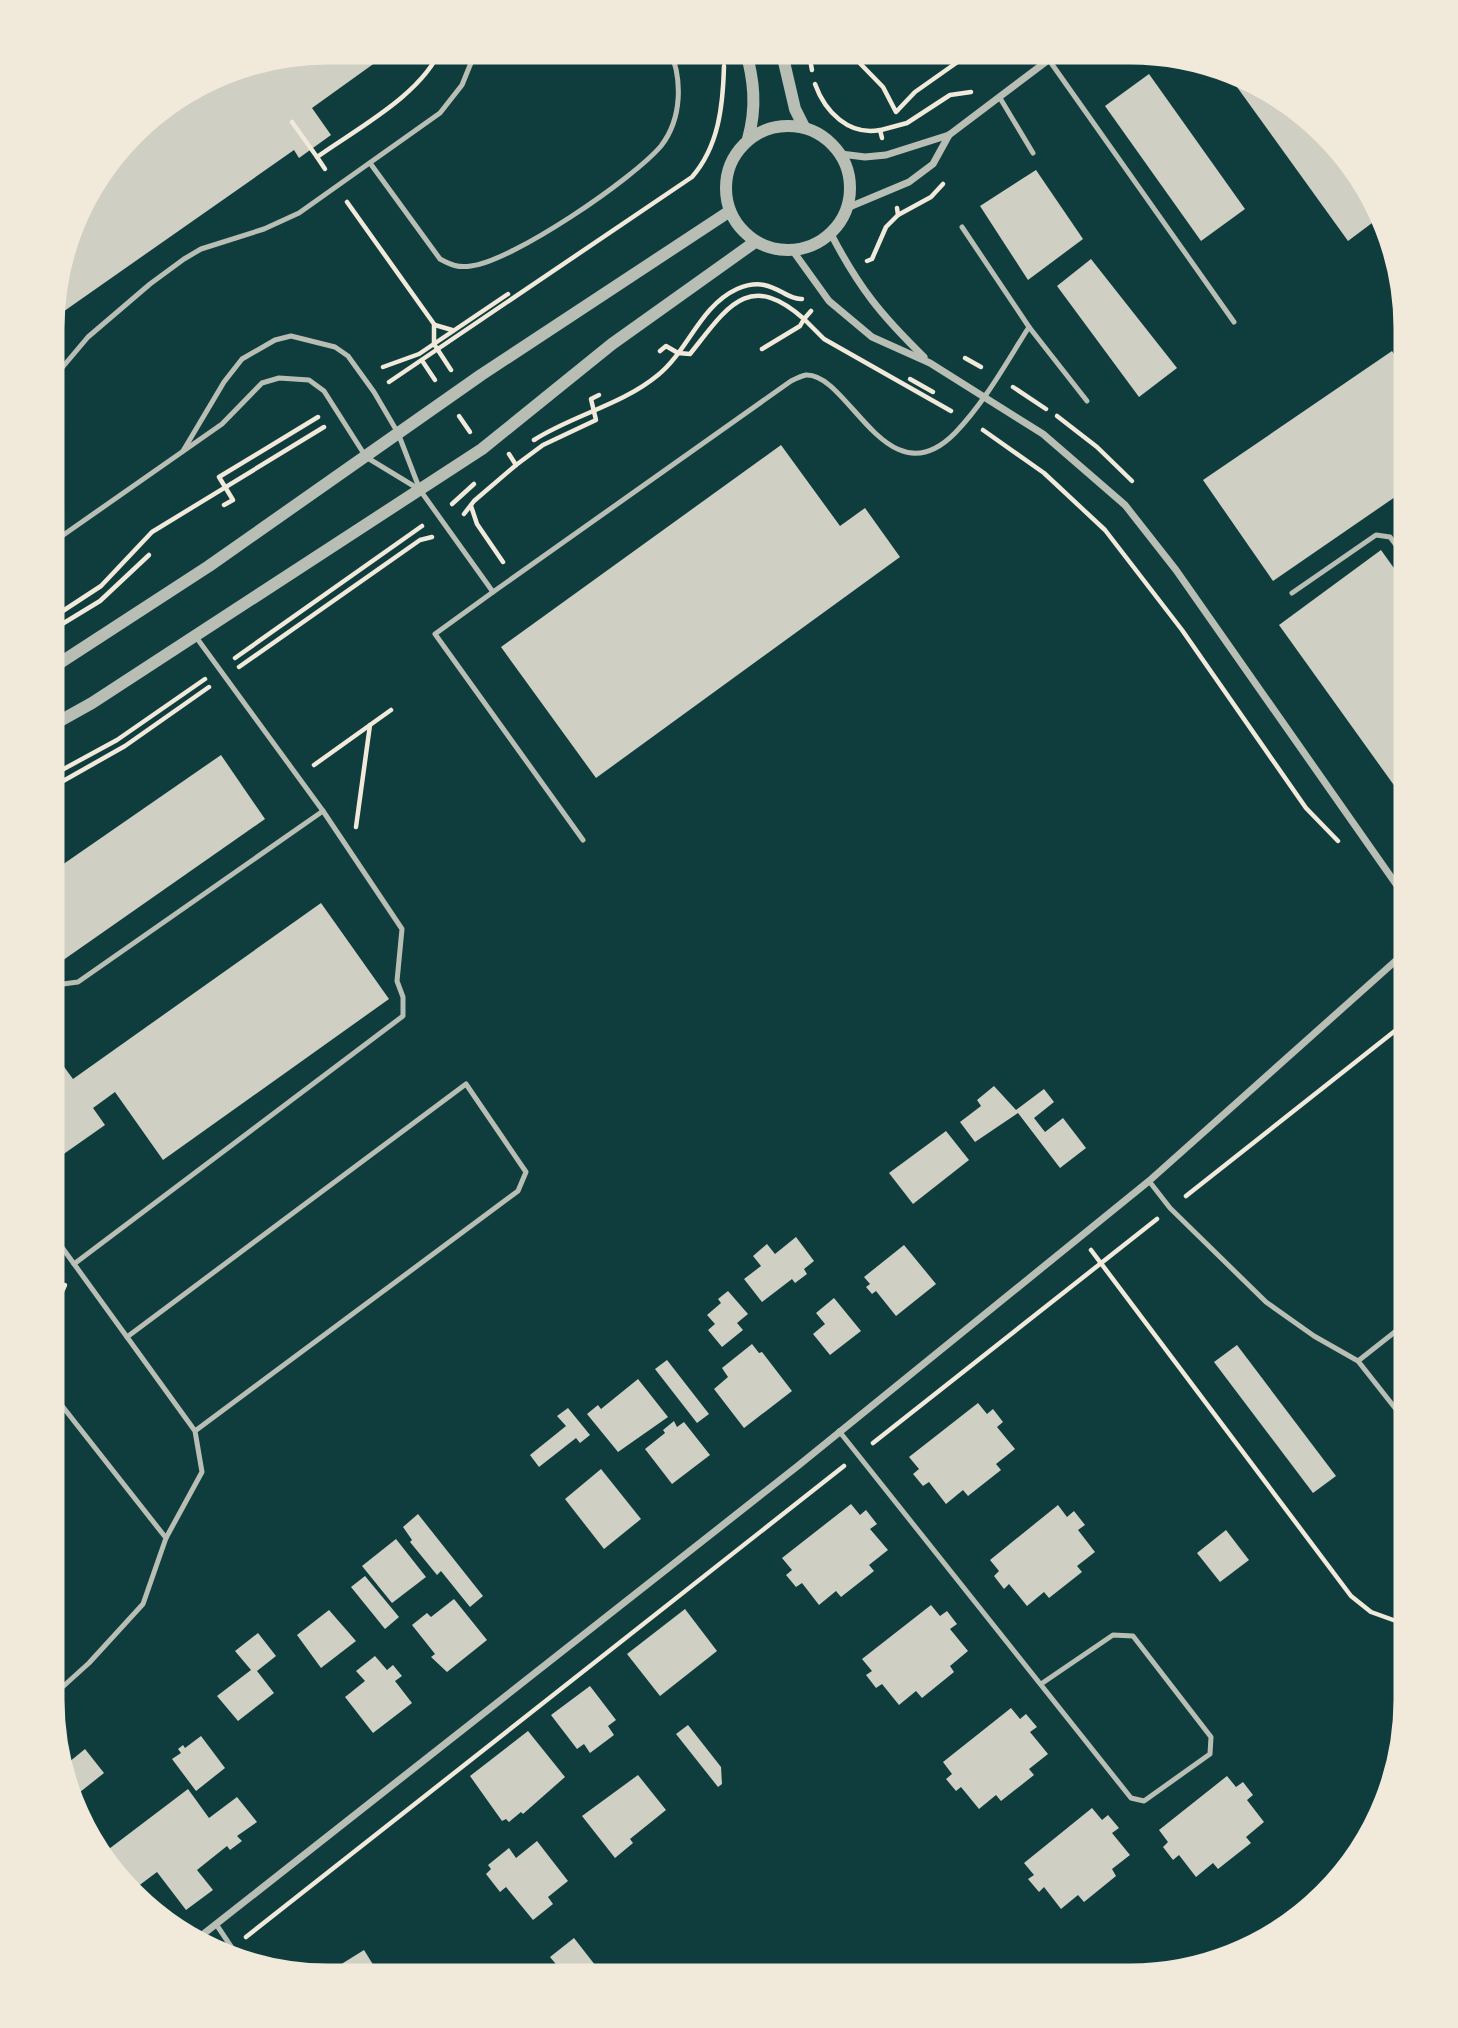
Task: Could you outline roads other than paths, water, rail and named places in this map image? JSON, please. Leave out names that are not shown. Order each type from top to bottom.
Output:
[{"type":"street","points":[[748,60],[754,89],[755,116],[748,139],[735,154],[727,172],[726,192],[730,211],[740,228],[755,242],[773,249],[793,251],[813,246],[831,234],[847,208],[850,174],[841,154],[827,138],[804,127],[776,127],[748,139]]},
{"type":"street","points":[[784,60],[795,109],[804,127]]},
{"type":"street","points":[[841,154],[886,155],[949,135],[1049,60]]},
{"type":"street","points":[[847,208],[909,182],[933,164],[949,135]]},
{"type":"street","points":[[60,664],[80,653],[398,433],[730,211]]},
{"type":"street","points":[[831,234],[850,270],[880,314],[930,363]]},
{"type":"street","points":[[60,721],[92,703],[498,438],[612,344],[755,242]]},
{"type":"street","points":[[793,251],[829,301],[872,337],[930,363],[985,396],[1073,458],[1125,505],[1151,536],[1398,887]]},
{"type":"street","points":[[200,1937],[839,1431],[1149,1181],[1398,959]]},
{"type":"lane","points":[[60,370],[88,337],[184,259],[223,241],[283,222],[449,105],[472,60]]},
{"type":"lane","points":[[370,163],[440,259],[454,267],[473,266],[495,259],[525,245],[592,201],[643,163],[661,145],[677,108],[679,84],[672,60]]},
{"type":"lane","points":[[1049,60],[1234,322]]},
{"type":"lane","points":[[1000,98],[1033,153]]},
{"type":"lane","points":[[962,227],[1029,327],[1087,401]]},
{"type":"lane","points":[[583,840],[435,634],[791,381],[806,375],[820,379],[883,441],[907,454],[932,449],[954,435],[967,419],[1029,327]]},
{"type":"lane","points":[[183,451],[224,382],[242,359],[275,340],[291,336],[335,347],[348,356],[374,392],[398,433],[420,490],[440,514],[493,592]]},
{"type":"lane","points":[[60,537],[222,424],[262,383],[279,378],[309,380],[324,391],[366,457],[420,490]]},
{"type":"lane","points":[[1292,593],[1376,535],[1390,537],[1398,548]]},
{"type":"lane","points":[[74,1264],[402,1016],[404,997],[397,981],[402,929],[299,775],[194,634]]},
{"type":"lane","points":[[60,984],[78,982],[323,810]]},
{"type":"lane","points":[[127,1337],[466,1084],[526,1171],[518,1191],[195,1431]]},
{"type":"lane","points":[[1149,1181],[1170,1209],[1266,1302],[1314,1336],[1358,1361],[1398,1412]]},
{"type":"lane","points":[[60,1245],[195,1431],[202,1472],[166,1538],[143,1604],[89,1663],[60,1689]]},
{"type":"lane","points":[[1358,1361],[1398,1329]]},
{"type":"lane","points":[[60,1403],[166,1538]]},
{"type":"lane","points":[[839,1431],[1132,1798],[1144,1801],[1210,1754],[1211,1737],[1133,1636],[1113,1635],[1041,1684]]},
{"type":"lane","points":[[216,1924],[234,1951]]}]
